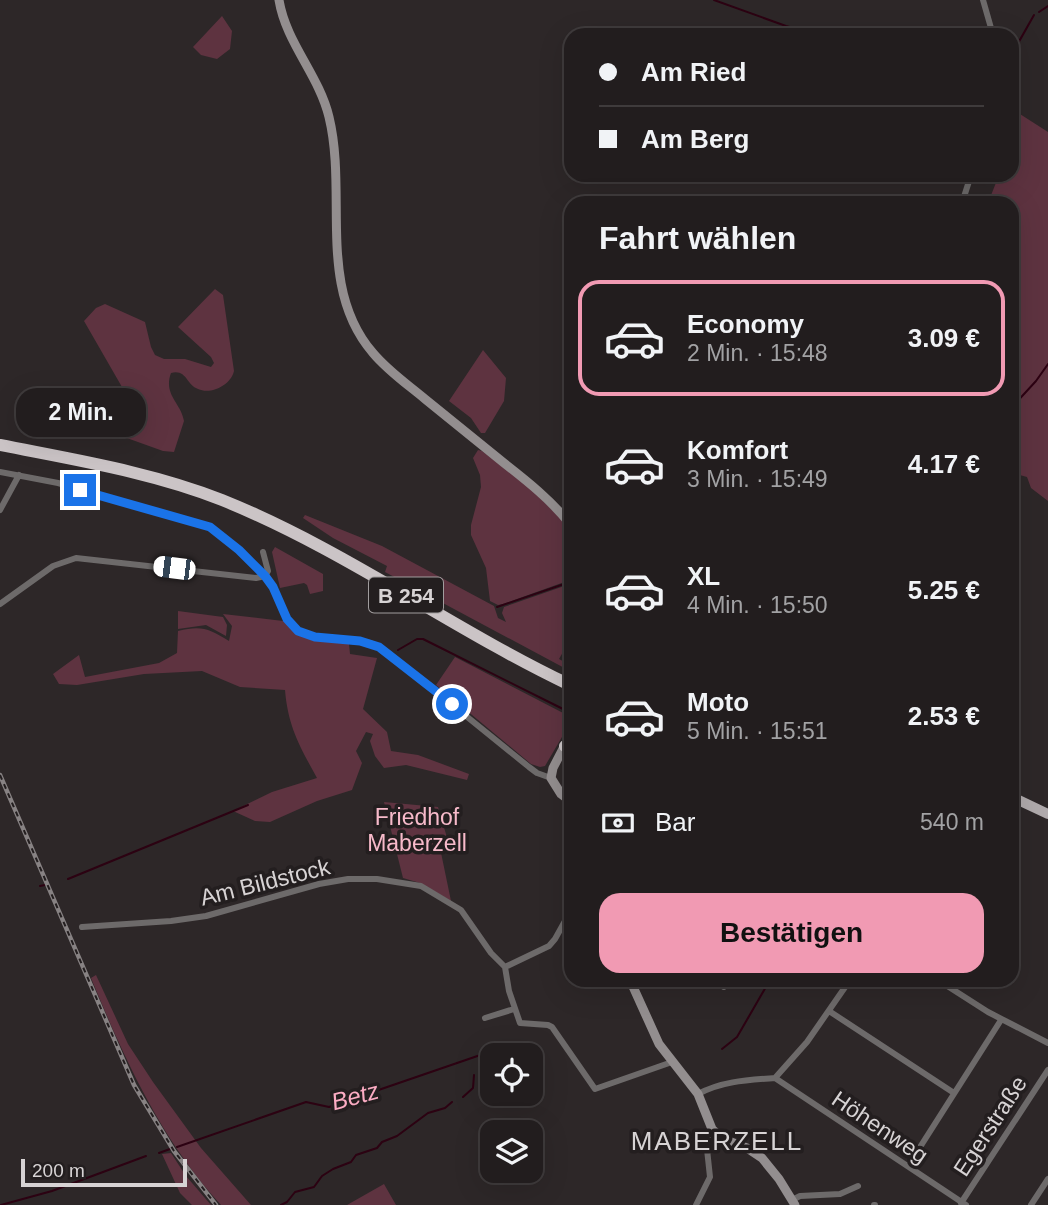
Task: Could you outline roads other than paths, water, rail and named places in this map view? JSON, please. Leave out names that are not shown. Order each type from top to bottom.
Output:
[{"type":"highway","name":"B 254","points":[[0,445],[156,478],[240,508],[299,536],[564,682]]},
{"type":"main road","points":[[1019,800],[1048,814]]},
{"type":"street","points":[[279,0],[292,40],[319,89],[329,116],[334,149],[340,277],[344,299],[354,325],[382,363],[538,491],[564,518]]},
{"type":"street","points":[[983,0],[991,28]]},
{"type":"street","points":[[0,472],[58,483],[210,527],[239,550],[265,576],[273,587],[287,619],[298,631],[315,637],[370,643],[387,652],[529,767],[551,778],[564,797]]},
{"type":"street","points":[[0,510],[19,475]]},
{"type":"street","points":[[0,604],[54,566],[76,558],[256,578],[265,576],[268,571],[263,552]]},
{"type":"street","points":[[551,778],[564,751]]},
{"type":"street","name":"Am Bildstock","points":[[82,927],[206,916],[319,884],[348,879],[377,879],[421,886],[461,909],[491,953],[505,967]]},
{"type":"street","points":[[564,923],[548,946],[505,967],[508,989],[520,1023],[551,1026],[594,1089],[672,1062]]},
{"type":"street","points":[[633,987],[652,1031],[672,1062],[698,1094],[712,1129],[723,1139],[747,1148],[762,1158],[793,1203],[800,1196],[840,1194],[858,1186]]},
{"type":"street","points":[[698,1094],[712,1086],[730,1082],[775,1078],[807,1042],[845,987]]},
{"type":"street","points":[[950,987],[1001,1020],[1048,1043]]},
{"type":"street","points":[[485,1018],[514,1009]]},
{"type":"street","points":[[829,1011],[954,1093]]},
{"type":"street","points":[[908,1166],[1001,1020]]},
{"type":"street","name":"Egerstraße","points":[[962,1204],[1048,1070]]},
{"type":"street","name":"Höhenweg","points":[[775,1078],[962,1204]]},
{"type":"street","points":[[696,1205],[710,1177],[706,1140],[712,1129]]},
{"type":"street","points":[[1031,1205],[1048,1179]]},
{"type":"waterway","points":[[714,0],[793,28]]},
{"type":"waterway","points":[[1039,12],[1048,6]]},
{"type":"waterway","points":[[1019,42],[1034,15]]},
{"type":"waterway","points":[[1019,399],[1048,364]]},
{"type":"waterway","points":[[497,607],[564,584]]},
{"type":"waterway","points":[[398,650],[417,639],[423,639],[563,709]]},
{"type":"waterway","points":[[68,879],[248,805]]},
{"type":"waterway","points":[[40,886],[45,885]]},
{"type":"waterway","points":[[722,1049],[737,1037],[766,987]]},
{"type":"waterway","name":"Betz","points":[[177,1147],[306,1102],[329,1107],[480,1055]]},
{"type":"waterway","points":[[463,1097],[473,1088],[474,1075]]},
{"type":"waterway","points":[[281,1205],[295,1192],[314,1187],[322,1176],[351,1162],[356,1155],[377,1148],[382,1142],[397,1136],[428,1113],[445,1108],[452,1102]]},
{"type":"waterway","name":"Betz","points":[[159,1153],[170,1149]]},
{"type":"waterway","name":"Betz","points":[[1,1205],[52,1191],[146,1156]]},
{"type":"railway","points":[[0,775],[134,1085],[174,1151],[216,1205]]},
{"type":"district","name":"MABERZELL","points":[[717,1141]]},
{"type":"park label","name":"Friedhof Maberzell","points":[[417,830]]}]
